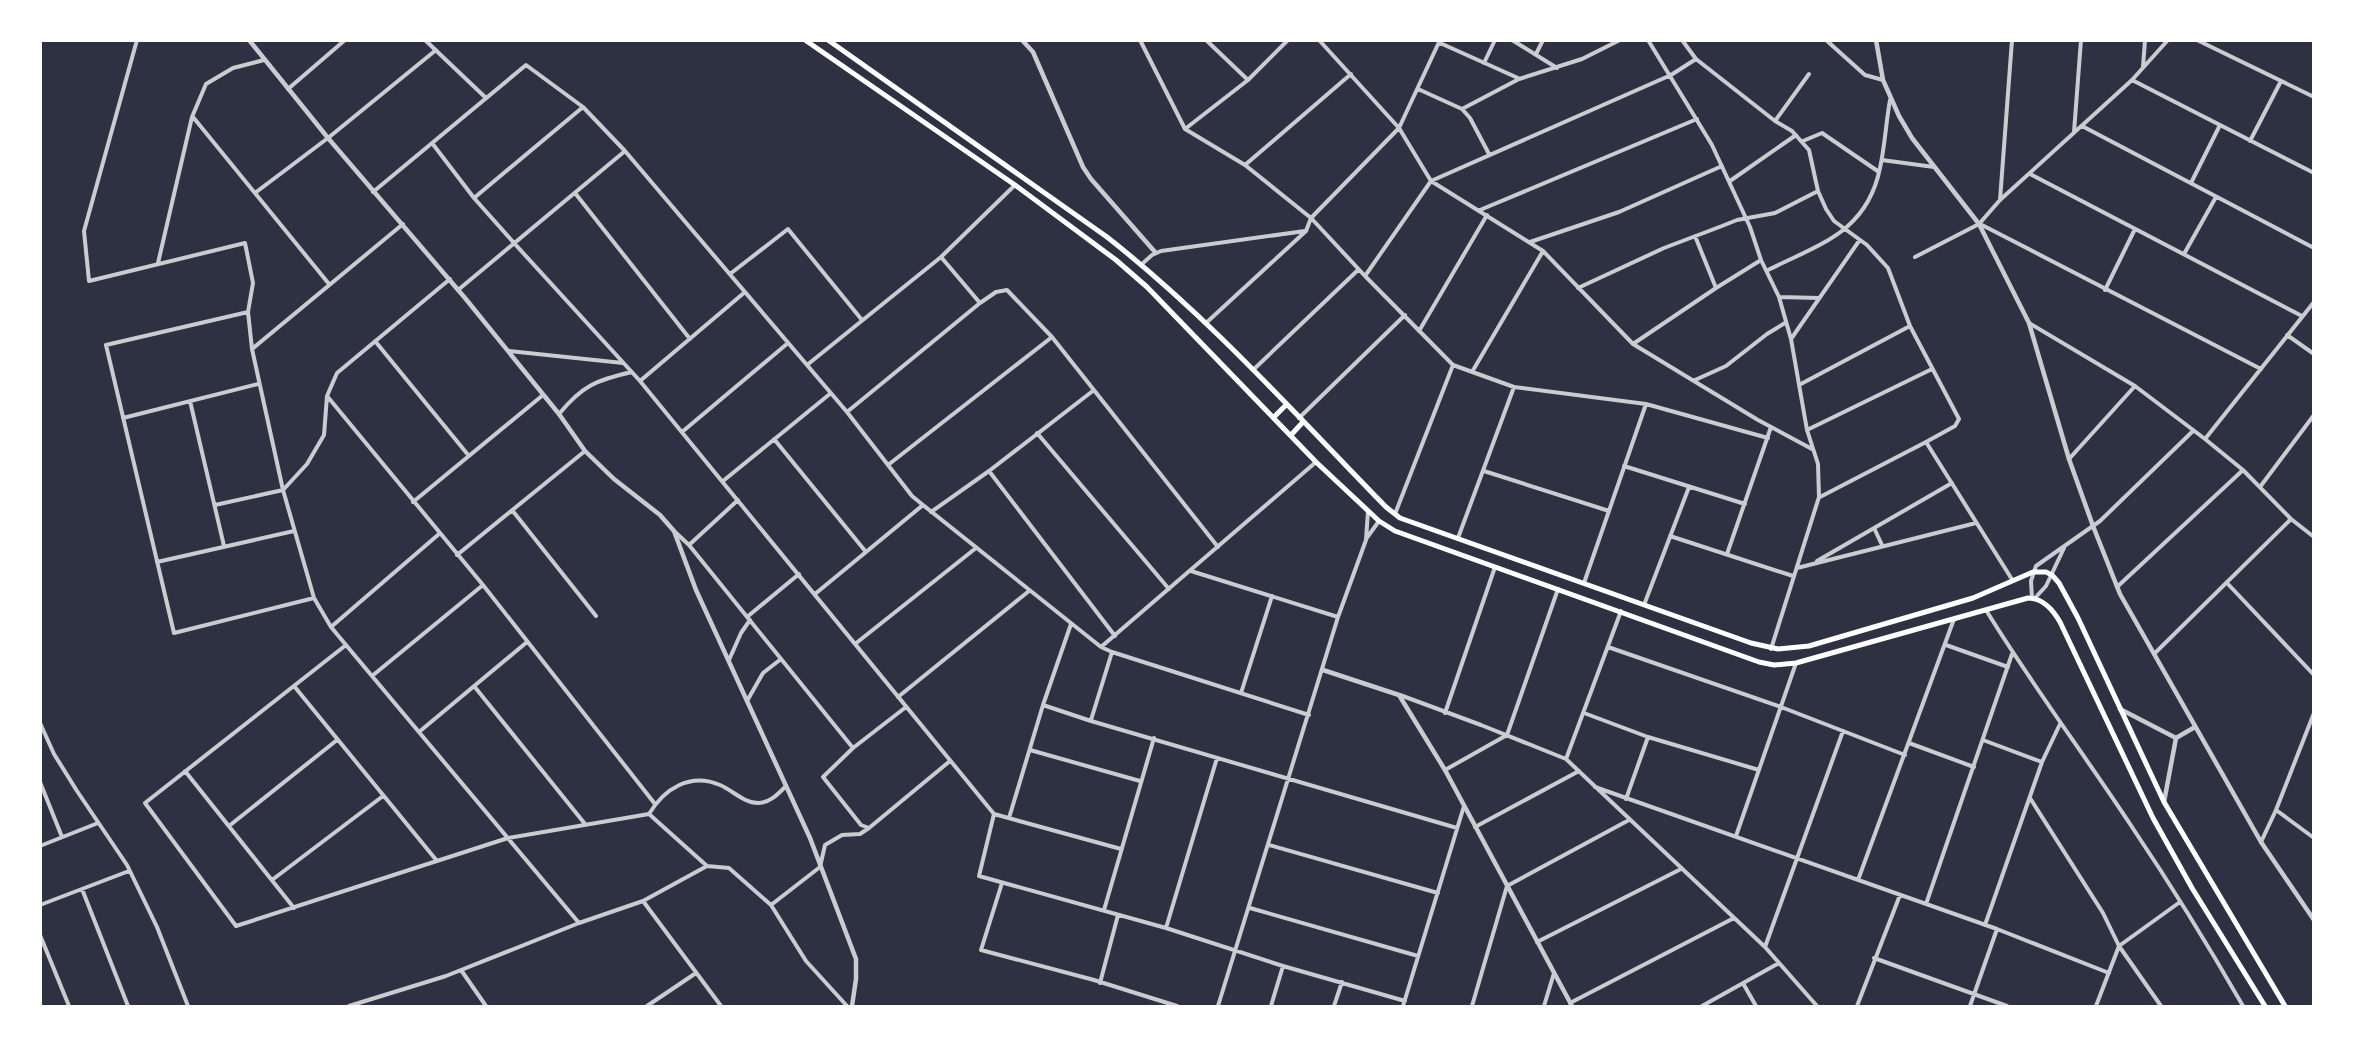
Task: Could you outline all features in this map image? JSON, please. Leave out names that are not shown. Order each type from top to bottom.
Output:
[{"type":"main road","points":[[805,40],[1015,185],[1132,273],[1316,462],[1379,521],[1407,536],[1759,662],[1774,665],[1796,663],[2033,598],[2047,605],[2056,615],[2159,828],[2192,888],[2265,1006]]},
{"type":"main road","points":[[831,41],[1098,230],[1142,264],[1253,370],[1395,514],[1771,649],[1787,650],[1809,646],[1972,598],[2033,572],[2046,572],[2052,575],[2073,608],[2164,802],[2285,1006]]},
{"type":"main road","points":[[1274,417],[1286,405]]},
{"type":"main road","points":[[1291,435],[1301,420]]},
{"type":"main road","points":[[1972,598],[1976,613]]},
{"type":"street","points":[[137,40],[84,231],[89,281],[244,243],[253,283],[248,312],[258,384],[283,490],[314,598],[330,627],[579,923]]},
{"type":"street","points":[[249,40],[373,192],[450,279],[559,414],[585,451],[614,479],[660,515],[689,545],[854,748]]},
{"type":"street","points":[[288,89],[345,40]]},
{"type":"street","points":[[425,40],[486,98]]},
{"type":"street","points":[[1023,40],[1033,52],[1083,167],[1155,252]]},
{"type":"street","points":[[1140,40],[1185,129],[1245,165],[1311,218],[1358,270],[1453,365],[1514,387],[1646,404],[1768,438]]},
{"type":"street","points":[[1206,40],[1248,80]]},
{"type":"street","points":[[1185,129],[1248,80],[1288,40]]},
{"type":"street","points":[[1319,40],[1399,128],[1431,181],[1543,251],[1633,344],[1812,449]]},
{"type":"street","points":[[1484,63],[1495,40]]},
{"type":"street","points":[[1512,40],[1557,68]]},
{"type":"street","points":[[1536,54],[1543,40]]},
{"type":"street","points":[[1462,110],[1519,79],[1582,59],[1620,40]]},
{"type":"street","points":[[1648,40],[1697,118],[1730,181],[1761,260],[1768,270],[1779,297],[1791,339],[1807,430],[1820,476],[1819,497],[1771,649]]},
{"type":"street","points":[[1682,40],[1696,59],[1803,141],[1809,150],[1818,191],[1834,222],[1867,245],[1888,268],[1910,326],[1959,419],[1955,426],[1819,497]]},
{"type":"street","points":[[1826,40],[1865,75],[1883,80]]},
{"type":"street","points":[[1876,40],[1883,80],[1890,100],[1912,138],[1979,224],[2029,323],[2069,459],[2118,587],[2261,842],[2313,920]]},
{"type":"street","points":[[2000,200],[2012,40]]},
{"type":"street","points":[[2074,133],[2081,40]]},
{"type":"street","points":[[2143,69],[2145,40]]},
{"type":"street","points":[[1915,257],[1979,224],[2000,200],[2132,80],[2168,40]]},
{"type":"street","points":[[2197,40],[2313,97]]},
{"type":"street","points":[[1206,324],[1306,231],[1311,218],[1399,128],[1440,41],[1519,79]]},
{"type":"street","points":[[255,193],[328,138],[436,50]]},
{"type":"street","points":[[1365,276],[1431,181],[1671,75],[1696,59]]},
{"type":"street","points":[[158,263],[192,117],[206,84],[233,68],[264,60]]},
{"type":"street","points":[[373,192],[526,65],[583,107],[625,151],[847,412],[912,496],[931,512],[1101,647],[1309,715]]},
{"type":"street","points":[[1245,165],[1352,74]]},
{"type":"street","points":[[1775,121],[1809,74]]},
{"type":"street","points":[[2132,80],[2313,173]]},
{"type":"street","points":[[2250,141],[2281,81]]},
{"type":"street","points":[[1418,89],[1462,110],[1470,118],[1489,154]]},
{"type":"street","points":[[1768,270],[1845,230],[1861,215],[1872,196],[1879,172],[1890,100]]},
{"type":"street","points":[[474,198],[583,107]]},
{"type":"street","points":[[192,117],[329,284]]},
{"type":"street","points":[[1479,210],[1697,118]]},
{"type":"street","points":[[2191,183],[2220,125]]},
{"type":"street","points":[[2082,126],[2313,248]]},
{"type":"street","points":[[1803,141],[1822,133],[1879,172]]},
{"type":"street","points":[[1730,181],[1796,135]]},
{"type":"street","points":[[432,143],[474,198],[640,381],[994,814],[1121,849]]},
{"type":"street","points":[[458,290],[625,151]]},
{"type":"street","points":[[1882,159],[1936,168]]},
{"type":"street","points":[[1530,242],[1619,212],[1722,166]]},
{"type":"street","points":[[2030,174],[2302,316]]},
{"type":"street","points":[[807,365],[941,257],[1015,185]]},
{"type":"street","points":[[1578,288],[1695,236],[1744,219],[1775,213],[1818,191]]},
{"type":"street","points":[[574,193],[690,339]]},
{"type":"street","points":[[2184,254],[2216,197]]},
{"type":"street","points":[[1419,331],[1487,215]]},
{"type":"street","points":[[252,349],[403,224]]},
{"type":"street","points":[[1979,224],[2261,369]]},
{"type":"street","points":[[730,274],[788,229],[862,320]]},
{"type":"street","points":[[2105,290],[2135,229]]},
{"type":"street","points":[[1142,264],[1155,252],[1306,231]]},
{"type":"street","points":[[1695,236],[1716,288]]},
{"type":"street","points":[[1791,339],[1859,241]]},
{"type":"street","points":[[1472,372],[1543,251]]},
{"type":"street","points":[[941,257],[980,303]]},
{"type":"street","points":[[1633,344],[1761,260]]},
{"type":"street","points":[[1253,370],[1358,270]]},
{"type":"street","points":[[215,505],[283,490],[307,464],[324,435],[327,396],[337,373],[450,279]]},
{"type":"street","points":[[847,412],[980,303],[996,292],[1007,290],[1052,337],[1218,547]]},
{"type":"street","points":[[640,381],[746,292]]},
{"type":"street","points":[[1779,297],[1820,298]]},
{"type":"street","points":[[2205,439],[2313,302]]},
{"type":"street","points":[[248,312],[106,345],[174,633],[314,598]]},
{"type":"street","points":[[1301,420],[1405,315]]},
{"type":"street","points":[[1695,381],[1726,366],[1785,323]]},
{"type":"street","points":[[2029,323],[2135,386],[2243,470],[2291,519],[2313,537]]},
{"type":"street","points":[[1799,385],[1910,326]]},
{"type":"street","points":[[2287,335],[2313,354]]},
{"type":"street","points":[[888,465],[1052,337]]},
{"type":"street","points":[[375,341],[469,456]]},
{"type":"street","points":[[682,432],[788,343]]},
{"type":"street","points":[[508,351],[623,363]]},
{"type":"street","points":[[1395,514],[1453,365]]},
{"type":"street","points":[[1807,430],[1932,369]]},
{"type":"street","points":[[559,414],[574,396],[586,388],[604,378],[632,372]]},
{"type":"street","points":[[123,418],[258,384]]},
{"type":"street","points":[[2069,459],[2135,386]]},
{"type":"street","points":[[1458,538],[1514,387]]},
{"type":"street","points":[[931,512],[989,471],[1094,390]]},
{"type":"street","points":[[723,481],[831,393]]},
{"type":"street","points":[[413,502],[543,395]]},
{"type":"street","points":[[327,396],[483,585],[656,804]]},
{"type":"street","points":[[190,401],[224,546]]},
{"type":"street","points":[[1584,583],[1646,404]]},
{"type":"street","points":[[2260,487],[2313,415]]},
{"type":"street","points":[[1728,554],[1771,426]]},
{"type":"street","points":[[2064,546],[2046,586],[2033,598],[2030,590],[2036,566],[2064,546],[2093,526],[2193,430]]},
{"type":"street","points":[[1037,433],[1169,589]]},
{"type":"street","points":[[774,440],[866,552]]},
{"type":"street","points":[[1926,442],[2013,581]]},
{"type":"street","points":[[457,555],[585,451]]},
{"type":"street","points":[[1101,647],[1316,462]]},
{"type":"street","points":[[1624,466],[1745,504]]},
{"type":"street","points":[[2118,587],[2243,470]]},
{"type":"street","points":[[989,471],[1115,636]]},
{"type":"street","points":[[1484,471],[1609,511]]},
{"type":"street","points":[[1814,563],[1952,483]]},
{"type":"street","points":[[1644,605],[1689,487]]},
{"type":"street","points":[[689,545],[738,500]]},
{"type":"street","points":[[815,594],[923,505]]},
{"type":"street","points":[[512,510],[596,616]]},
{"type":"street","points":[[1366,540],[1368,511]]},
{"type":"street","points":[[2154,654],[2291,519]]},
{"type":"street","points":[[1218,1006],[1338,617],[1366,540],[1379,521]]},
{"type":"street","points":[[1796,568],[1976,523]]},
{"type":"street","points":[[2309,533],[2313,527]]},
{"type":"street","points":[[1874,528],[1882,545]]},
{"type":"street","points":[[157,562],[294,531]]},
{"type":"street","points":[[674,531],[696,590],[786,786],[856,959],[856,979],[848,1005]]},
{"type":"street","points":[[330,627],[440,533]]},
{"type":"street","points":[[1670,536],[1793,576]]},
{"type":"street","points":[[855,644],[976,548]]},
{"type":"street","points":[[1444,712],[1495,567]]},
{"type":"street","points":[[1190,571],[1338,617]]},
{"type":"street","points":[[728,660],[748,618],[799,574]]},
{"type":"street","points":[[2227,583],[2313,675]]},
{"type":"street","points":[[372,676],[483,585]]},
{"type":"street","points":[[1444,770],[1507,735],[1558,589]]},
{"type":"street","points":[[898,697],[1029,591]]},
{"type":"street","points":[[1241,693],[1272,596]]},
{"type":"street","points":[[1986,610],[2013,654],[2132,826],[2243,1006]]},
{"type":"street","points":[[1566,759],[1621,611]]},
{"type":"street","points":[[1858,879],[1954,619]]},
{"type":"street","points":[[1009,818],[1043,705],[1071,624]]},
{"type":"street","points":[[418,732],[527,642]]},
{"type":"street","points":[[345,645],[145,803],[236,926],[508,838],[649,814],[669,789],[686,783],[705,781],[720,785],[750,802],[760,804],[771,800],[786,786]]},
{"type":"street","points":[[1946,645],[2008,667]]},
{"type":"street","points":[[1608,647],[1781,707],[1905,755]]},
{"type":"street","points":[[1091,721],[1112,652]]},
{"type":"street","points":[[1926,904],[2013,654]]},
{"type":"street","points":[[747,701],[763,674],[781,659]]},
{"type":"street","points":[[1736,836],[1796,663]]},
{"type":"street","points":[[1323,670],[1399,695],[1566,759],[1765,948],[1817,1006]]},
{"type":"street","points":[[294,686],[437,861]]},
{"type":"street","points":[[474,686],[585,824]]},
{"type":"street","points":[[1399,695],[1444,770],[1571,1004],[1734,918]]},
{"type":"street","points":[[1043,705],[1457,828]]},
{"type":"street","points":[[869,828],[861,825],[823,777],[854,748],[906,707]]},
{"type":"street","points":[[2119,708],[2176,738]]},
{"type":"street","points":[[1584,712],[1648,736],[1759,770]]},
{"type":"street","points":[[2261,842],[2313,716]]},
{"type":"street","points":[[40,723],[54,754],[130,871],[157,927],[188,1006]]},
{"type":"street","points":[[1985,925],[2042,762],[2060,723]]},
{"type":"street","points":[[2164,802],[2176,738],[2195,727]]},
{"type":"street","points":[[1765,948],[1843,731]]},
{"type":"street","points":[[1626,799],[1648,736]]},
{"type":"street","points":[[1104,910],[1154,738]]},
{"type":"street","points":[[229,826],[337,740]]},
{"type":"street","points":[[1983,740],[2042,762]]},
{"type":"street","points":[[1909,743],[1974,767]]},
{"type":"street","points":[[1030,750],[1140,781]]},
{"type":"street","points":[[1166,928],[1217,758]]},
{"type":"street","points":[[771,904],[820,867],[825,845],[842,835],[860,834],[869,828],[950,761]]},
{"type":"street","points":[[185,771],[294,908]]},
{"type":"street","points":[[1475,827],[1579,771]]},
{"type":"street","points":[[40,782],[62,837]]},
{"type":"street","points":[[1595,787],[1858,879],[2109,973]]},
{"type":"street","points":[[272,880],[383,795]]},
{"type":"street","points":[[2030,798],[2103,913],[2119,946],[2161,1006]]},
{"type":"street","points":[[994,814],[979,876],[1166,928],[1283,966],[1342,982],[1404,1004],[1464,806]]},
{"type":"street","points":[[2276,810],[2313,837]]},
{"type":"street","points":[[649,814],[707,866]]},
{"type":"street","points":[[1472,1006],[1507,886],[1629,820]]},
{"type":"street","points":[[40,846],[98,823]]},
{"type":"street","points":[[1269,845],[1438,893]]},
{"type":"street","points":[[349,1006],[461,970],[579,923],[643,901],[707,866],[729,868],[771,904],[806,961],[848,1005]]},
{"type":"street","points":[[1537,942],[1681,869]]},
{"type":"street","points":[[40,905],[130,871]]},
{"type":"street","points":[[1002,883],[981,950],[1177,1006]]},
{"type":"street","points":[[82,889],[128,1006]]},
{"type":"street","points":[[1857,1006],[1900,895]]},
{"type":"street","points":[[643,901],[721,1006]]},
{"type":"street","points":[[2096,1006],[2119,946],[2180,902]]},
{"type":"street","points":[[1250,908],[1419,956]]},
{"type":"street","points":[[1100,983],[1118,915]]},
{"type":"street","points":[[1970,1006],[1996,929]]},
{"type":"street","points":[[40,935],[69,1006]]},
{"type":"street","points":[[1874,958],[2007,1006]]},
{"type":"street","points":[[1702,1006],[1744,985],[1779,963]]},
{"type":"street","points":[[1271,1006],[1283,966]]},
{"type":"street","points":[[461,970],[486,1006]]},
{"type":"street","points":[[647,1006],[696,973]]},
{"type":"street","points":[[1544,1006],[1554,973]]},
{"type":"street","points":[[1334,1006],[1342,982]]},
{"type":"street","points":[[1744,985],[1756,1006]]},
{"type":"street","points":[[839,1006],[848,1005]]}]
